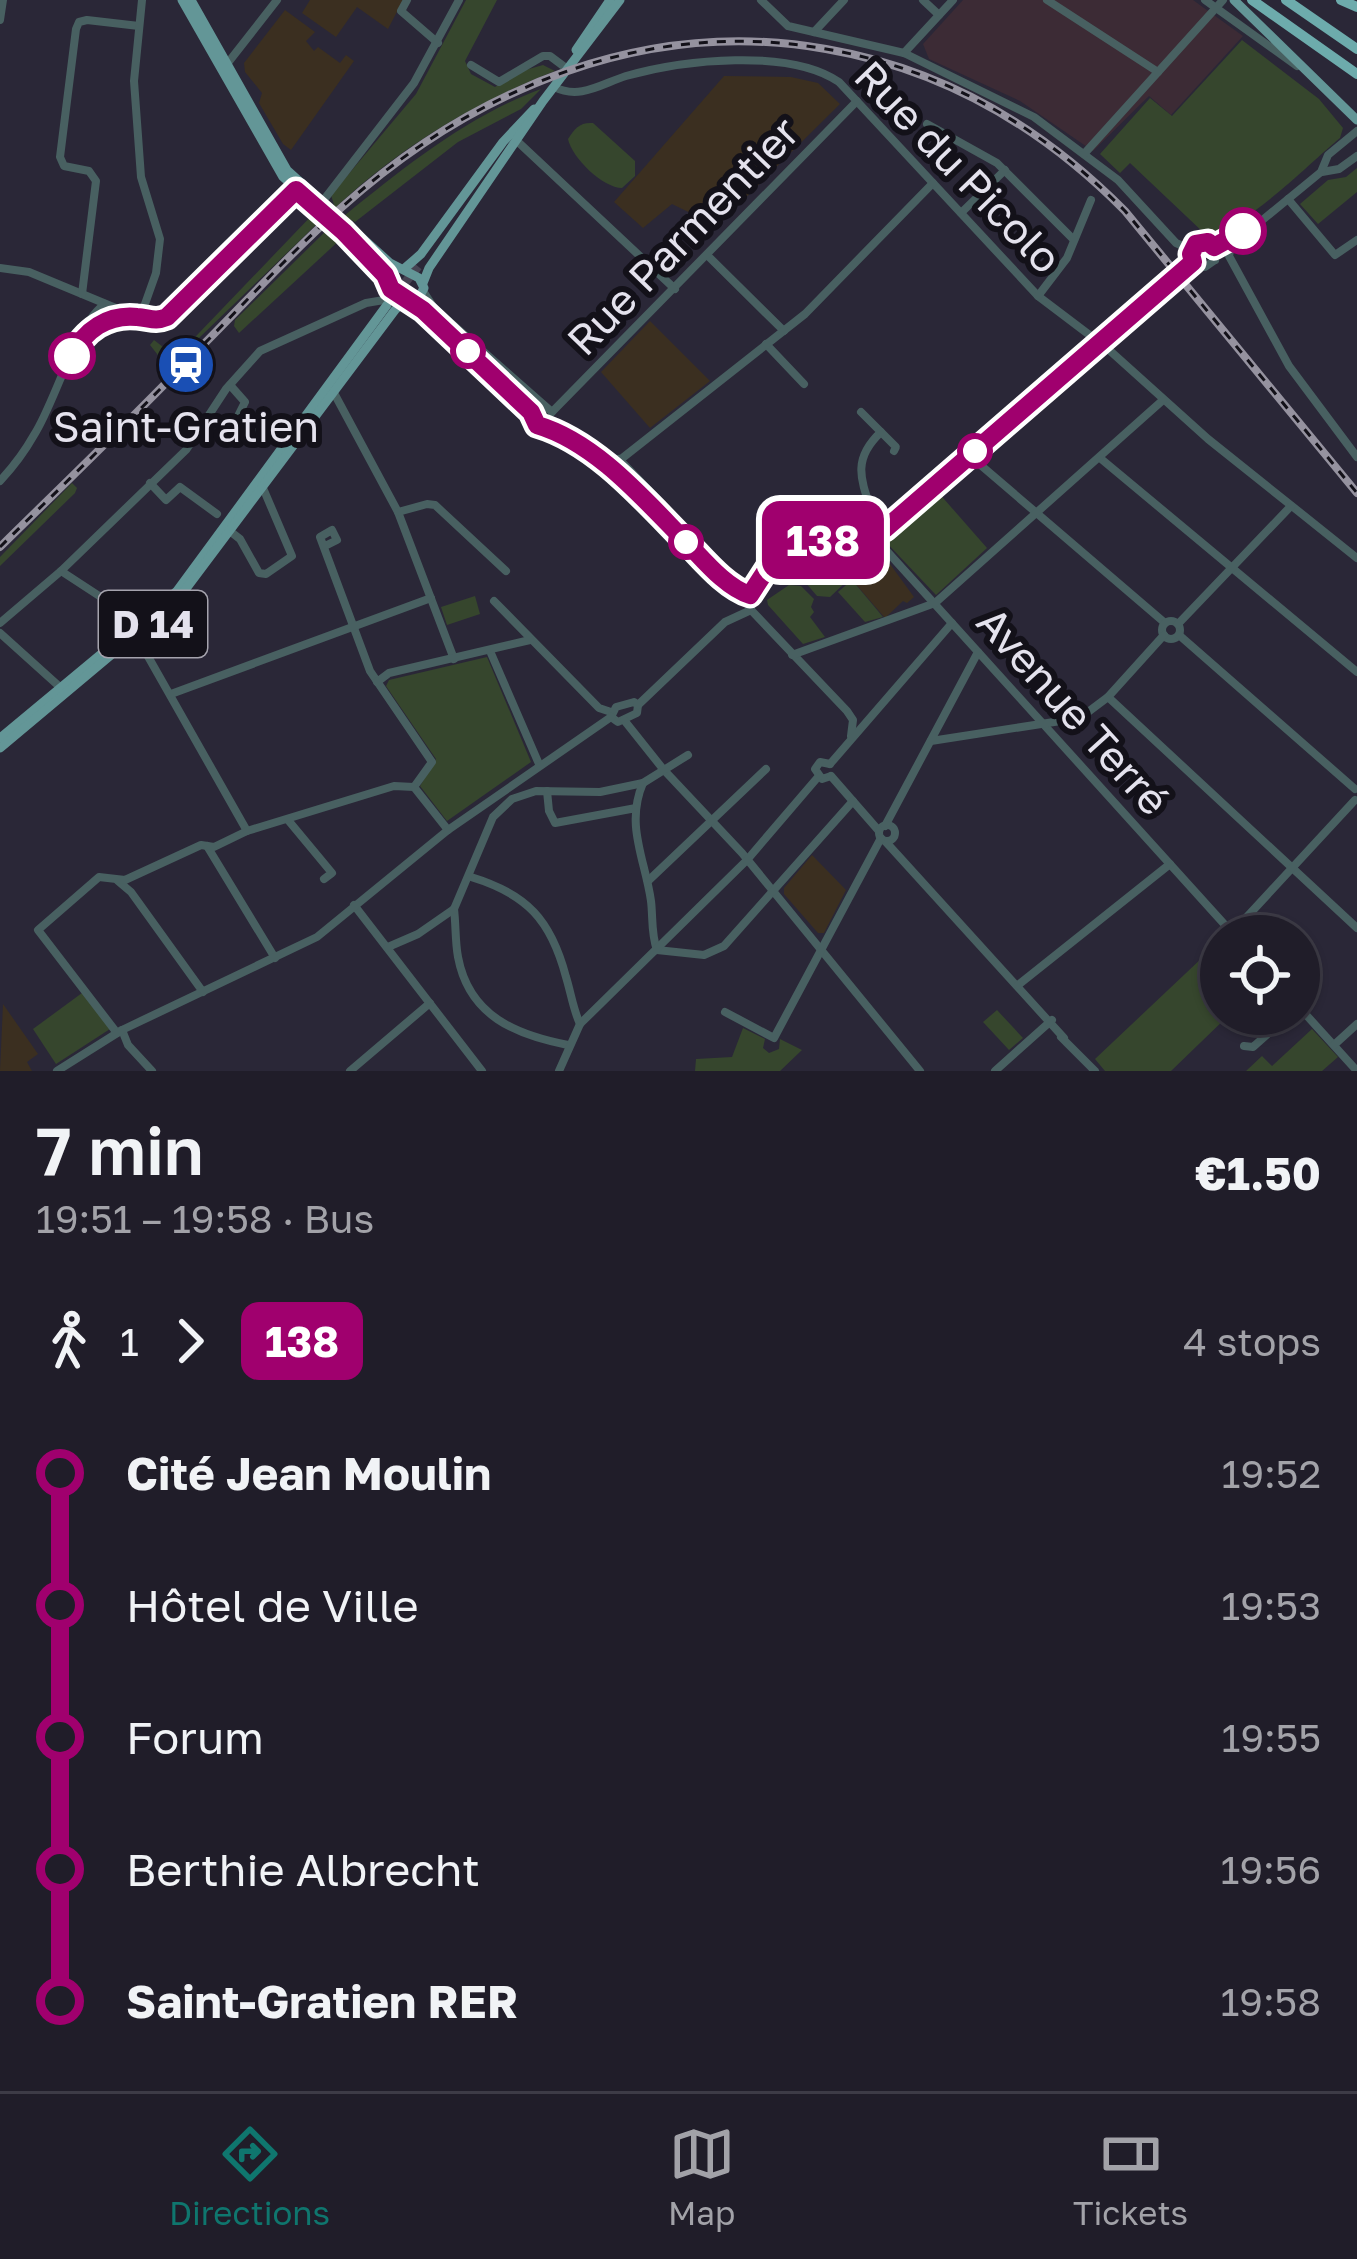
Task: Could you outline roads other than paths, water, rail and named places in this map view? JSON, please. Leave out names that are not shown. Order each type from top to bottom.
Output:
[{"type":"highway","points":[[1252,0],[1357,74]]},
{"type":"highway","points":[[1286,0],[1357,49]]},
{"type":"highway","points":[[1341,0],[1357,7]]},
{"type":"main road","points":[[186,0],[225,65],[271,159],[319,205],[423,287]]},
{"type":"main road","points":[[520,123],[421,266],[518,141],[606,4],[620,0]]},
{"type":"main road","points":[[1234,0],[1357,120]]},
{"type":"main road","points":[[388,283],[393,270],[421,254],[520,123],[542,101]]},
{"type":"main road","points":[[319,205],[408,301],[418,298],[432,264],[502,162]]},
{"type":"main road","name":"D 14","points":[[276,471],[387,304],[388,283]]},
{"type":"main road","name":"D 14","points":[[259,488],[408,301]]},
{"type":"main road","name":"D 14","points":[[0,748],[179,598],[231,532],[290,437],[387,304]]},
{"type":"main road","points":[[0,738],[135,633],[182,586],[259,488]]},
{"type":"street","points":[[0,20],[3,0]]},
{"type":"street","points":[[138,317],[156,273],[160,239],[141,177],[134,81],[142,0]]},
{"type":"street","points":[[225,65],[278,0]]},
{"type":"street","points":[[407,0],[401,11],[438,43]]},
{"type":"street","points":[[319,205],[388,120],[438,43],[459,0]]},
{"type":"street","points":[[761,0],[784,24],[904,53],[1034,117],[1118,180],[1176,243],[1192,250]]},
{"type":"street","points":[[814,32],[844,0]]},
{"type":"street","points":[[923,0],[939,15]]},
{"type":"street","points":[[904,53],[953,0]]},
{"type":"street","points":[[1047,0],[1158,72]]},
{"type":"street","points":[[1205,0],[1219,4],[1312,77]]},
{"type":"street","points":[[1084,154],[1219,4]]},
{"type":"street","points":[[103,317],[85,295],[96,181],[93,173],[64,166],[60,157],[79,22],[139,26]]},
{"type":"street","points":[[470,65],[499,82],[543,56],[568,65]]},
{"type":"street","name":"Rue du Picolo","points":[[553,86],[582,92],[655,70],[706,63],[773,61],[823,71],[857,101],[1038,296],[1357,558]]},
{"type":"street","name":"Rue Parmentier","points":[[534,416],[548,410],[675,290],[857,101]]},
{"type":"street","points":[[927,124],[1005,170],[1074,239]]},
{"type":"street","points":[[1214,248],[1260,222],[1321,172],[1328,155],[1357,131]]},
{"type":"street","points":[[518,141],[675,290]]},
{"type":"street","points":[[1321,172],[1339,169],[1357,156]]},
{"type":"street","points":[[961,213],[1005,170]]},
{"type":"street","points":[[610,468],[818,302],[933,184]]},
{"type":"street","points":[[0,268],[29,272],[155,321],[167,317],[302,190]]},
{"type":"street","points":[[1288,199],[1335,255],[1357,240]]},
{"type":"street","points":[[1038,296],[1060,270],[1090,200]]},
{"type":"street","points":[[1233,235],[1229,256],[1289,366],[1357,457]]},
{"type":"street","points":[[1192,250],[1204,242],[1229,256]]},
{"type":"street","points":[[1214,248],[1215,260]]},
{"type":"street","points":[[624,720],[637,713],[638,705],[744,602],[780,549],[884,530],[1191,264],[1192,250]]},
{"type":"street","points":[[708,256],[784,331]]},
{"type":"street","points":[[1191,264],[1205,267],[1215,260]]},
{"type":"street","points":[[1215,260],[1236,271]]},
{"type":"street","points":[[423,287],[434,308],[548,410],[552,427]]},
{"type":"street","points":[[408,301],[499,382],[534,416],[537,425],[552,427],[610,468],[717,573],[852,717],[854,728],[848,742]]},
{"type":"street","points":[[0,623],[62,571],[194,441],[230,385],[260,351],[366,303],[387,304]]},
{"type":"street","points":[[0,481],[36,434],[85,333],[110,305]]},
{"type":"street","points":[[103,317],[110,305]]},
{"type":"street","points":[[103,317],[138,317]]},
{"type":"street","points":[[766,344],[804,384]]},
{"type":"street","points":[[489,356],[499,382]]},
{"type":"street","points":[[230,385],[245,402],[239,414],[275,440]]},
{"type":"street","points":[[334,393],[398,512],[454,659]]},
{"type":"street","points":[[792,655],[935,603],[1163,400]]},
{"type":"street","points":[[861,412],[896,447],[894,451]]},
{"type":"street","points":[[881,432],[868,445],[861,462],[874,518],[886,525],[894,521]]},
{"type":"street","points":[[970,456],[1165,623],[1178,624],[1291,506]]},
{"type":"street","points":[[1100,458],[1357,672]]},
{"type":"street","points":[[619,460],[744,602]]},
{"type":"street","points":[[150,483],[166,500],[180,487],[217,514]]},
{"type":"street","points":[[231,532],[240,538],[259,573],[286,562],[292,550],[259,488]]},
{"type":"street","points":[[398,512],[435,505],[506,571]]},
{"type":"street","points":[[862,535],[874,518]]},
{"type":"street","name":"Avenue Terré","points":[[862,535],[875,538],[1216,915]]},
{"type":"street","points":[[118,881],[206,845],[214,847],[368,791],[414,787],[432,762],[376,682],[325,546]]},
{"type":"street","points":[[62,571],[115,607],[135,633],[248,831]]},
{"type":"street","points":[[171,694],[431,598]]},
{"type":"street","points":[[494,602],[599,708],[624,720],[747,860],[919,1071]]},
{"type":"street","points":[[952,622],[830,764],[831,776],[1095,1071]]},
{"type":"street","points":[[931,741],[1079,718],[1108,697],[1164,635],[1165,623]]},
{"type":"street","points":[[1178,624],[1179,635],[1356,795],[1252,915]]},
{"type":"street","points":[[0,633],[61,688]]},
{"type":"street","points":[[1164,635],[1171,639],[1179,635]]},
{"type":"street","points":[[376,682],[389,673],[530,640]]},
{"type":"street","points":[[490,651],[539,764]]},
{"type":"street","points":[[725,1012],[774,1038],[978,652]]},
{"type":"street","points":[[1108,697],[1357,928]]},
{"type":"street","points":[[56,1071],[120,1031],[317,937],[504,789],[624,703],[638,705]]},
{"type":"street","points":[[599,708],[599,725]]},
{"type":"street","points":[[388,947],[454,909],[494,817],[512,800],[547,791],[600,792],[643,783],[688,755]]},
{"type":"street","points":[[818,777],[817,765],[830,764]]},
{"type":"street","points":[[648,881],[766,769]]},
{"type":"street","points":[[559,1071],[580,1024],[747,860],[818,777],[831,776]]},
{"type":"street","points":[[643,783],[634,834],[648,881],[657,950]]},
{"type":"street","points":[[414,787],[448,830]]},
{"type":"street","points":[[504,789],[512,800]]},
{"type":"street","points":[[547,791],[548,812],[556,823],[636,808]]},
{"type":"street","points":[[657,950],[684,955],[714,952],[734,936],[853,801]]},
{"type":"street","points":[[288,820],[332,873],[324,879]]},
{"type":"street","points":[[206,845],[275,958]]},
{"type":"street","points":[[1018,985],[1170,864]]},
{"type":"street","points":[[152,1071],[40,936],[41,925],[99,877],[118,881],[203,992]]},
{"type":"street","points":[[470,877],[514,893],[538,914],[556,947],[580,1024]]},
{"type":"street","points":[[354,904],[482,1071]]},
{"type":"street","points":[[454,909],[458,957],[477,1000],[513,1032],[568,1045]]},
{"type":"street","points":[[350,1071],[430,1003]]},
{"type":"street","points":[[995,1071],[1050,1022]]},
{"type":"street","points":[[1334,1046],[1357,1024]]},
{"type":"street","points":[[1320,1030],[1357,1071]]},
{"type":"street","points":[[1244,1046],[1253,1047],[1266,1035]]},
{"type":"street","points":[[71,1062],[77,1071]]},
{"type":"tunnel","points":[[387,305],[420,264]]},
{"type":"railway","points":[[0,547],[305,241],[394,165],[506,96],[566,71],[693,43],[759,42],[869,58],[950,87],[1025,128],[1125,211],[1357,493]]},
{"type":"place","name":"Saint-Gratien","points":[[186,365]]}]
